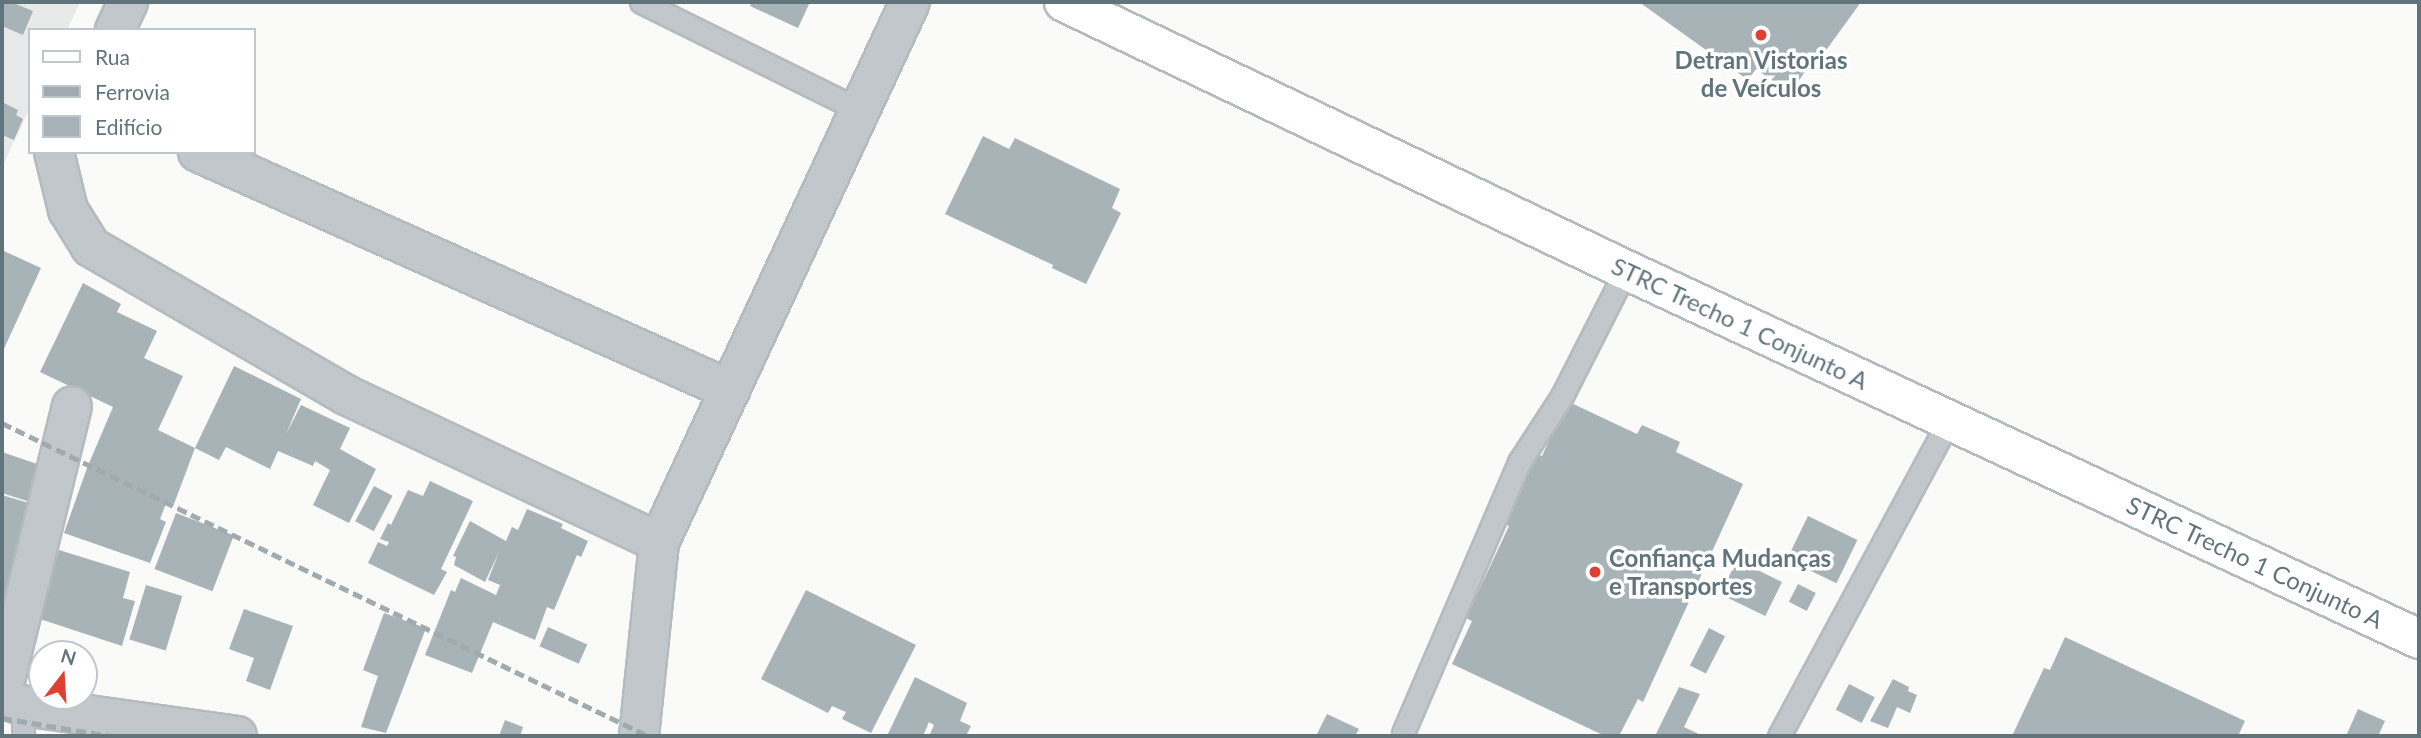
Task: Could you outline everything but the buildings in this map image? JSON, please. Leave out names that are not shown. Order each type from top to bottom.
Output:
[{"type":"main road","name":"STRC Trecho 1 Conjunto A","points":[[1064,2],[1626,270],[2419,639]]},
{"type":"street","points":[[117,28],[128,2]]},
{"type":"street","points":[[639,736],[659,542],[910,2]]},
{"type":"street","points":[[54,154],[68,210],[91,247],[346,395],[659,542]]},
{"type":"street","points":[[202,154],[730,390]]},
{"type":"street","points":[[72,406],[13,708],[237,736]]},
{"type":"lane","points":[[640,2],[860,110]]},
{"type":"lane","points":[[1403,733],[1519,462],[1562,396],[1626,270]]},
{"type":"lane","points":[[1779,736],[1949,420]]},
{"type":"shaded area","points":[[2,2],[80,2],[68,28],[28,28],[28,112],[2,167]]},
{"type":"railway","points":[[2,423],[648,736]]},
{"type":"railway","points":[[2,718],[109,736]]},
{"type":"place","name":"Detran Vistorias de Veículos","points":[[1761,35]]},
{"type":"place","name":"Confiança Mudanças e Transportes","points":[[1595,572]]}]
